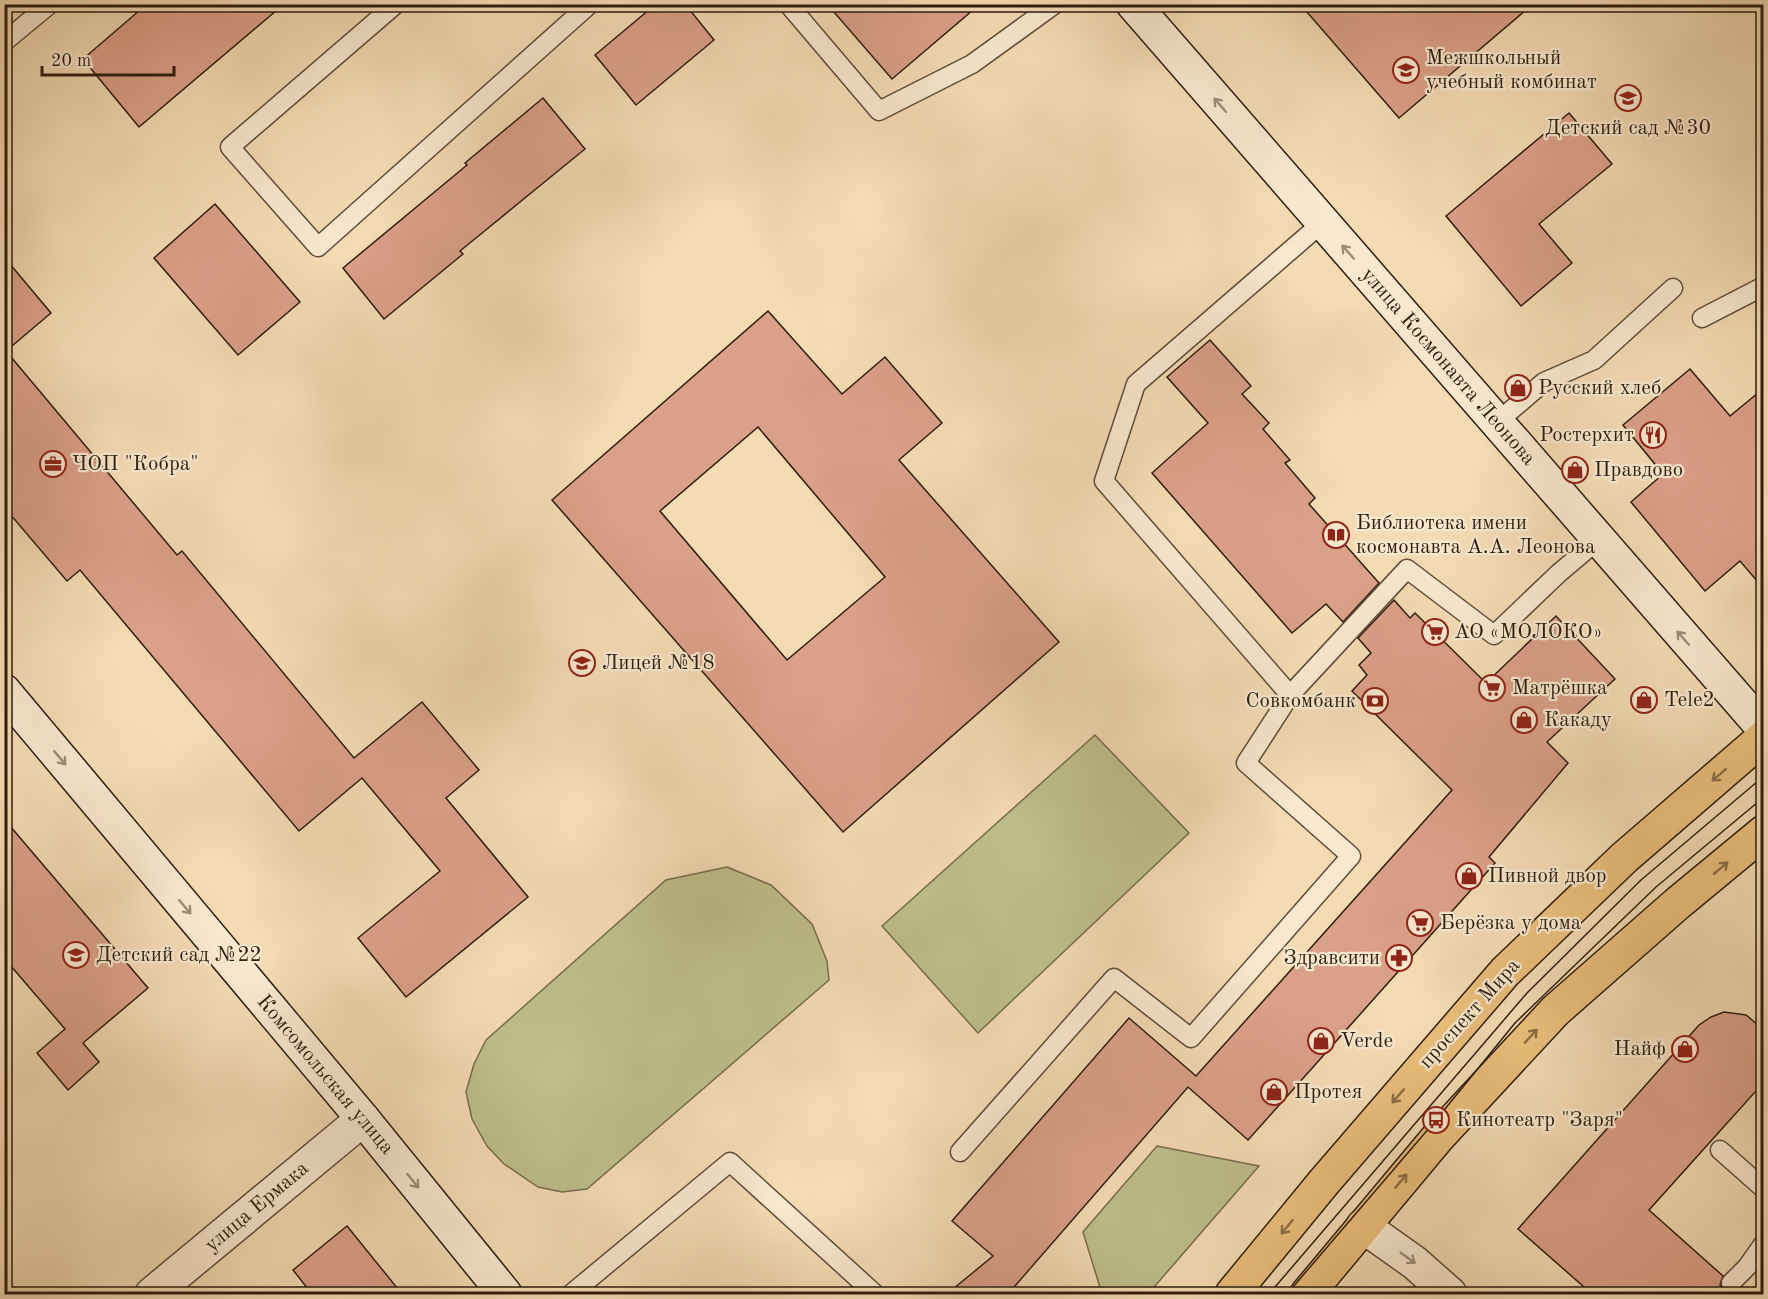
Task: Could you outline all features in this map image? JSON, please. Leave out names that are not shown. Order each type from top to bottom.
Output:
[{"type":"main road","name":"улица Космонавта Леонова","points":[[1133,4],[1764,729]]},
{"type":"main road","name":"Комсомольская улица","points":[[4,691],[363,1119],[505,1294]]},
{"type":"main road","name":"проспект Мира","points":[[1232,1294],[1323,1182],[1505,972],[1625,857],[1764,737]]},
{"type":"main road","points":[[1307,1294],[1447,1128],[1554,1011],[1764,832]]},
{"type":"main road","name":"улица Ермака","points":[[152,1294],[363,1119]]},
{"type":"main road","points":[[1364,1226],[1415,1263],[1450,1294]]},
{"type":"lane","points":[[4,42],[50,4]]},
{"type":"lane","points":[[396,4],[230,147],[318,247],[590,4]]},
{"type":"lane","points":[[788,4],[879,111],[972,64],[1055,4]]},
{"type":"lane","points":[[1290,695],[1104,481],[1136,384],[1322,223]]},
{"type":"lane","points":[[1702,318],[1764,286]]},
{"type":"lane","points":[[1496,423],[1544,382],[1594,360],[1673,288]]},
{"type":"lane","points":[[960,1152],[1114,978],[1191,1038],[1352,856],[1246,763],[1290,695],[1407,569],[1494,635],[1559,573],[1598,540]]},
{"type":"lane","points":[[1720,1150],[1764,1189]]},
{"type":"lane","points":[[571,1294],[730,1162],[875,1294]]},
{"type":"lane","points":[[1731,1283],[1747,1267],[1764,1243]]},
{"type":"green space","points":[[1095,735],[1189,833],[978,1033],[882,926]]},
{"type":"green space","points":[[727,867],[771,885],[812,924],[827,961],[829,980],[587,1189],[562,1192],[538,1187],[504,1164],[487,1146],[472,1119],[466,1092],[474,1064],[486,1040],[666,880]]},
{"type":"green space","points":[[1157,1146],[1259,1166],[1148,1294],[1102,1294],[1083,1232]]},
{"type":"building","points":[[147,4],[284,4],[139,127],[83,59]]},
{"type":"building","points":[[656,4],[685,4],[714,40],[636,105],[595,55]]},
{"type":"building","points":[[827,4],[980,4],[892,79]]},
{"type":"building","name":"Межшкольный учебный комбинат","points":[[1300,4],[1533,4],[1399,118]]},
{"type":"building","points":[[543,98],[585,149],[460,251],[463,254],[384,319],[343,268],[467,165],[465,163]]},
{"type":"building","points":[[1569,113],[1612,164],[1539,224],[1572,263],[1521,306],[1446,216]]},
{"type":"building","points":[[215,204],[300,302],[238,355],[154,258]]},
{"type":"building","points":[[4,257],[51,313],[6,351],[177,555],[182,551],[354,758],[422,702],[479,770],[446,798],[528,897],[406,997],[358,938],[440,871],[362,778],[299,831],[80,570],[67,581],[4,507]]},
{"type":"building","points":[[768,311],[842,394],[885,357],[942,423],[899,460],[1059,642],[843,832],[552,500]],"holes":[[[758,427],[885,577],[787,660],[660,511]]]},
{"type":"building","points":[[1210,340],[1251,386],[1242,394],[1269,423],[1263,429],[1290,460],[1285,463],[1315,498],[1309,504],[1379,583],[1343,622],[1326,604],[1292,633],[1152,473],[1208,423],[1167,377]]},
{"type":"building","points":[[1690,369],[1730,416],[1764,388],[1764,589],[1740,561],[1705,591],[1631,502],[1663,474],[1623,425]]},
{"type":"building","points":[[1394,600],[1410,618],[1415,613],[1486,683],[1556,616],[1615,679],[1547,742],[1568,763],[1489,857],[1495,863],[1248,1140],[1188,1087],[1008,1294],[947,1294],[993,1256],[952,1221],[1129,1018],[1196,1076],[1452,790],[1352,691],[1367,675],[1359,665],[1371,653],[1358,638]]},
{"type":"building","points":[[4,819],[148,988],[83,1043],[99,1062],[68,1090],[37,1053],[65,1029],[4,958]]},
{"type":"building","points":[[1724,1012],[1746,1015],[1764,1030],[1764,1082],[1649,1210],[1723,1276],[1720,1285],[1724,1291],[1733,1294],[1592,1294],[1518,1229],[1699,1025]]},
{"type":"building","points":[[347,1226],[402,1294],[312,1294],[293,1270]]},
{"type":"tram line","points":[[1269,1294],[1527,993],[1641,880],[1764,776]]},
{"type":"tram line","points":[[1287,1294],[1436,1120],[1515,1023],[1656,887],[1764,797]]},
{"type":"place","name":"Межшкольный учебный комбинат","points":[[1406,70]]},
{"type":"place","name":"Детский сад №30","points":[[1628,98]]},
{"type":"place","name":"Русский хлеб","points":[[1518,388]]},
{"type":"place","name":"Ростерхит","points":[[1653,435]]},
{"type":"place","name":"ЧОП \"Кобра\"","points":[[53,464]]},
{"type":"place","name":"Правдово","points":[[1575,470]]},
{"type":"place","name":"Библиотека имени космонавта А.А. Леонова","points":[[1336,535]]},
{"type":"place","name":"АО «МОЛОКО»","points":[[1435,632]]},
{"type":"place","name":"Лицей №18","points":[[582,663]]},
{"type":"place","name":"Матрёшка","points":[[1492,688]]},
{"type":"place","name":"Tele2","points":[[1644,700]]},
{"type":"place","name":"Совкомбанк","points":[[1375,701]]},
{"type":"place","name":"Какаду","points":[[1524,720]]},
{"type":"place","name":"Пивной двор","points":[[1469,876]]},
{"type":"place","name":"Берёзка у дома","points":[[1420,923]]},
{"type":"place","name":"Детский сад №22","points":[[76,955]]},
{"type":"place","name":"Здравсити","points":[[1399,958]]},
{"type":"place","name":"Verde","points":[[1321,1041]]},
{"type":"place","name":"Найф","points":[[1685,1049]]},
{"type":"place","name":"Протея","points":[[1274,1092]]},
{"type":"place","name":"Кинотеатр \"Заря\"","points":[[1436,1120]]}]
